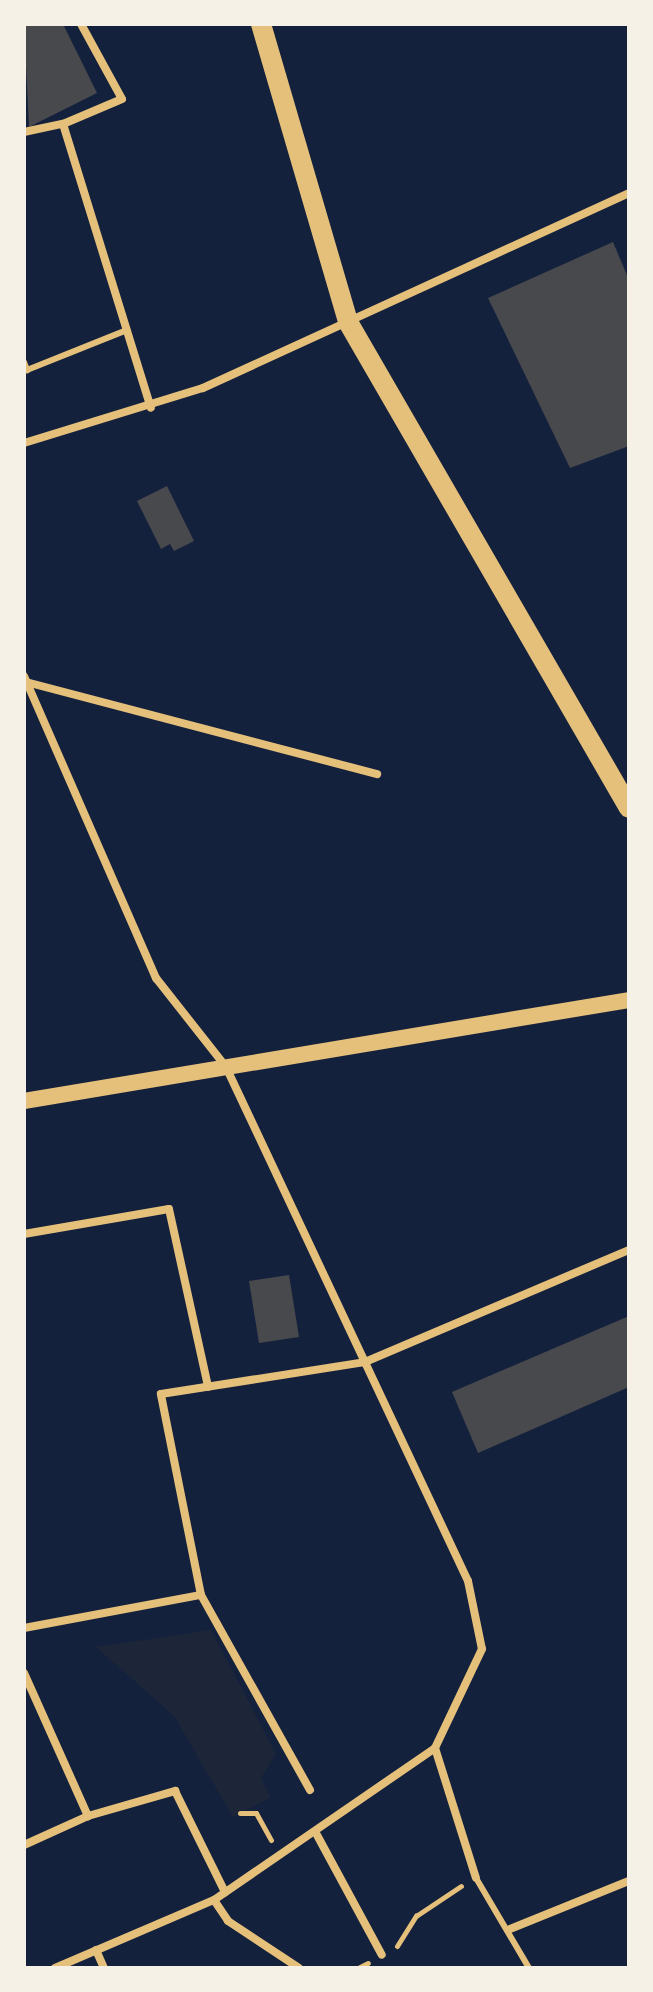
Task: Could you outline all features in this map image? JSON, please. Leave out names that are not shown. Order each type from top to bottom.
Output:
[{"type":"main road","points":[[261,24],[348,322],[629,808]]},
{"type":"main road","points":[[24,1101],[629,1000]]},
{"type":"street","points":[[24,132],[63,124],[122,99],[81,24]]},
{"type":"street","points":[[63,124],[151,408]]},
{"type":"street","points":[[24,443],[151,408],[629,193]]},
{"type":"street","points":[[25,679],[377,774]]},
{"type":"street","points":[[25,679],[156,978],[226,1067],[365,1362],[468,1581],[482,1649],[435,1748],[317,1835],[214,1900],[55,1968]]},
{"type":"street","points":[[24,1234],[169,1209],[208,1387]]},
{"type":"street","points":[[310,1790],[201,1595],[161,1394],[365,1362],[629,1250]]},
{"type":"street","points":[[24,1628],[201,1595]]},
{"type":"street","points":[[24,1673],[88,1816]]},
{"type":"street","points":[[435,1748],[476,1878]]},
{"type":"street","points":[[24,1845],[88,1816],[175,1791],[225,1892]]},
{"type":"street","points":[[317,1835],[382,1955]]},
{"type":"street","points":[[510,1929],[629,1881]]},
{"type":"street","points":[[214,1900],[228,1921],[299,1968]]},
{"type":"street","points":[[96,1950],[104,1968]]},
{"type":"lane","points":[[24,362],[27,370],[127,330]]},
{"type":"lane","points":[[476,1878],[510,1929],[529,1968]]},
{"type":"path","points":[[240,1813],[258,1815]]},
{"type":"path","points":[[382,1955],[436,1899],[476,1878]]},
{"type":"shaded area","points":[[211,1630],[276,1754],[261,1778],[271,1797],[233,1817],[174,1716],[96,1647]]},
{"type":"building","points":[[63,24],[97,93],[29,127],[24,26]]},
{"type":"building","points":[[613,242],[629,280],[629,446],[570,468],[488,298]]},
{"type":"building","points":[[167,486],[194,541],[174,551],[170,544],[161,549],[137,501]]},
{"type":"building","points":[[289,1275],[299,1337],[259,1343],[249,1281]]},
{"type":"building","points":[[629,1316],[629,1387],[478,1453],[452,1392]]}]
